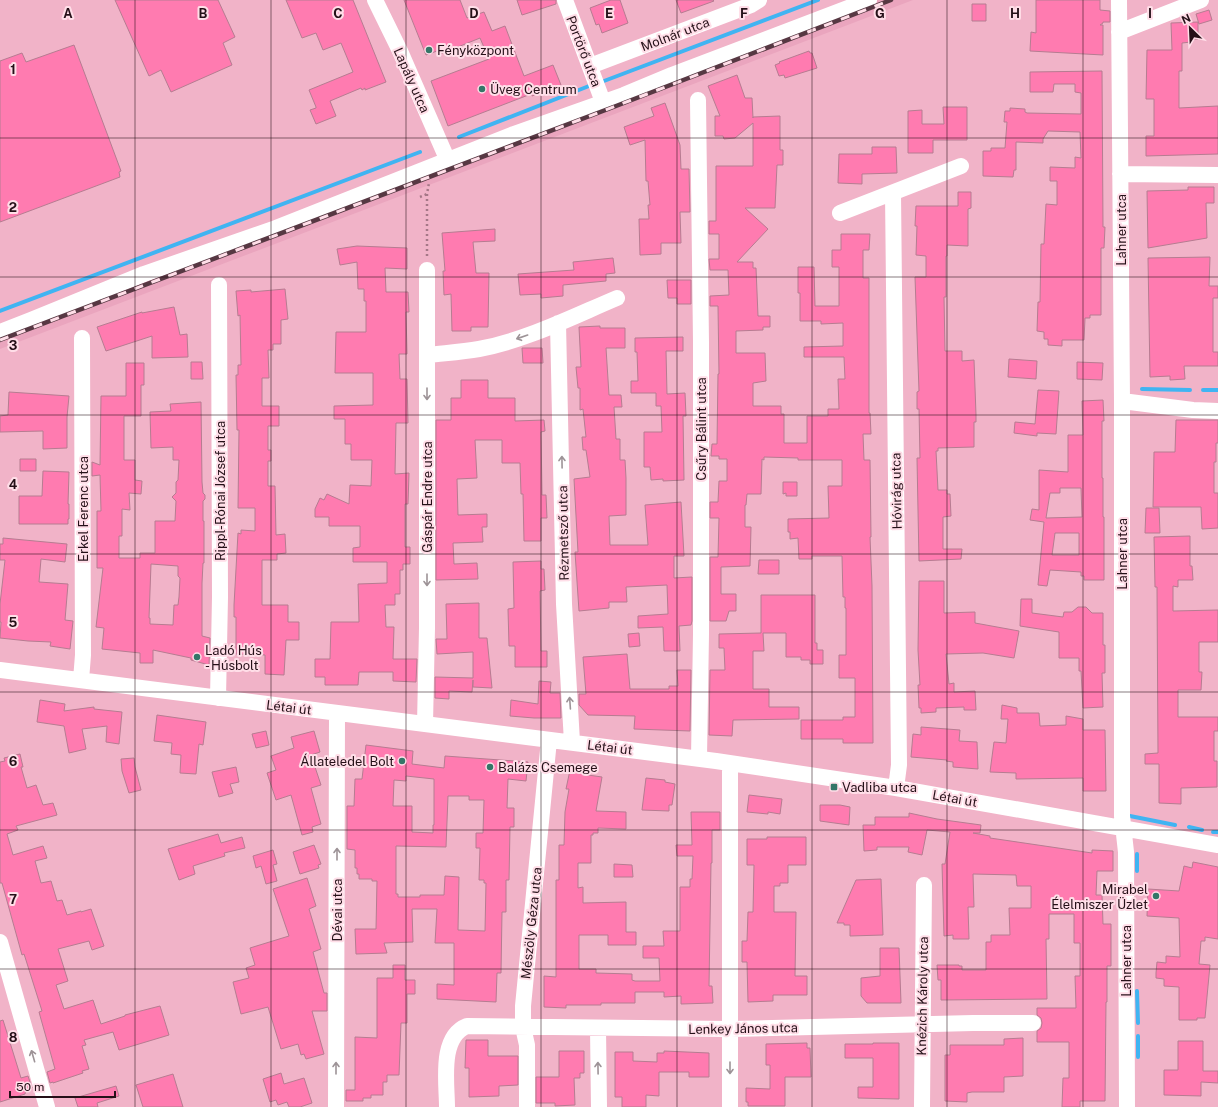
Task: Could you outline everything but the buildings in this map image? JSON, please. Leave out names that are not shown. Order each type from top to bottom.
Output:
[{"type":"street","name":"Lapály utca","points":[[374,0],[400,51],[448,160]]},
{"type":"street","name":"Portörő utca","points":[[565,0],[603,102]]},
{"type":"street","name":"Molnár utca","points":[[590,66],[751,5],[759,0]]},
{"type":"street","points":[[0,332],[144,274],[276,228],[514,134],[603,102],[869,0]]},
{"type":"street","name":"Lahner utca","points":[[1119,0],[1122,402],[1122,816],[1126,852],[1127,1107]]},
{"type":"street","points":[[1119,32],[1201,0]]},
{"type":"street","name":"Csűry Bálint utca","points":[[698,100],[701,334],[701,634],[699,758]]},
{"type":"street","points":[[840,213],[961,166]]},
{"type":"street","points":[[1120,174],[1218,175]]},
{"type":"street","name":"Hóvirág utca","points":[[893,193],[898,765],[896,788]]},
{"type":"street","name":"Gáspár Endre utca","points":[[426,724],[427,270]]},
{"type":"street","name":"Rippl-Rónai József utca","points":[[218,698],[220,597],[219,285]]},
{"type":"street","points":[[428,355],[485,348],[503,343],[558,323],[617,298]]},
{"type":"street","name":"Rézmetsző utca","points":[[558,323],[564,604],[572,742]]},
{"type":"street","name":"Erkel Ferenc utca","points":[[81,680],[83,655],[82,338]]},
{"type":"street","points":[[1122,402],[1218,411]]},
{"type":"street","name":"Létai út","points":[[0,670],[699,758],[896,788],[1218,845]]},
{"type":"street","name":"Dévai utca","points":[[336,1107],[337,713]]},
{"type":"street","name":"Mészöly Géza utca","points":[[527,1107],[527,1046],[523,1028],[523,1006],[549,740]]},
{"type":"street","points":[[730,763],[730,1107]]},
{"type":"street","name":"Knézich Károly utca","points":[[922,1107],[924,885]]},
{"type":"street","points":[[0,942],[48,1107]]},
{"type":"street","name":"Lenkey János utca","points":[[447,1107],[447,1054],[455,1034],[462,1028],[472,1026],[523,1028],[730,1029],[1033,1024]]},
{"type":"street","points":[[598,1028],[599,1107]]},
{"type":"path","points":[[420,197],[428,194],[427,270]]},
{"type":"shaded area","points":[[865,0],[913,0],[0,349],[0,330]]},
{"type":"waterway","points":[[604,81],[818,0]]},
{"type":"waterway","points":[[459,137],[589,86]]},
{"type":"waterway","points":[[0,311],[420,152]]},
{"type":"waterway","points":[[1142,389],[1190,390]]},
{"type":"waterway","points":[[1203,390],[1218,390]]},
{"type":"waterway","points":[[1130,816],[1175,825]]},
{"type":"waterway","points":[[1189,827],[1202,830]]},
{"type":"waterway","points":[[1213,832],[1218,832]]},
{"type":"waterway","points":[[1137,854],[1137,871]]},
{"type":"waterway","points":[[1137,991],[1138,1023]]},
{"type":"waterway","points":[[1138,1036],[1138,1057]]},
{"type":"railway","points":[[0,340],[891,0]]},
{"type":"place","name":"Fényközpont","points":[[429,50]]},
{"type":"place","name":"Üveg Centrum","points":[[482,89]]},
{"type":"place","name":"Ladó Hús - Húsbolt","points":[[197,657]]},
{"type":"place","name":"Állateledel Bolt","points":[[402,761]]},
{"type":"place","name":"Balázs Csemege","points":[[490,767]]},
{"type":"place","name":"Vadliba utca","points":[[834,787]]},
{"type":"place","name":"Mirabel Élelmiszer Üzlet","points":[[1156,896]]}]
